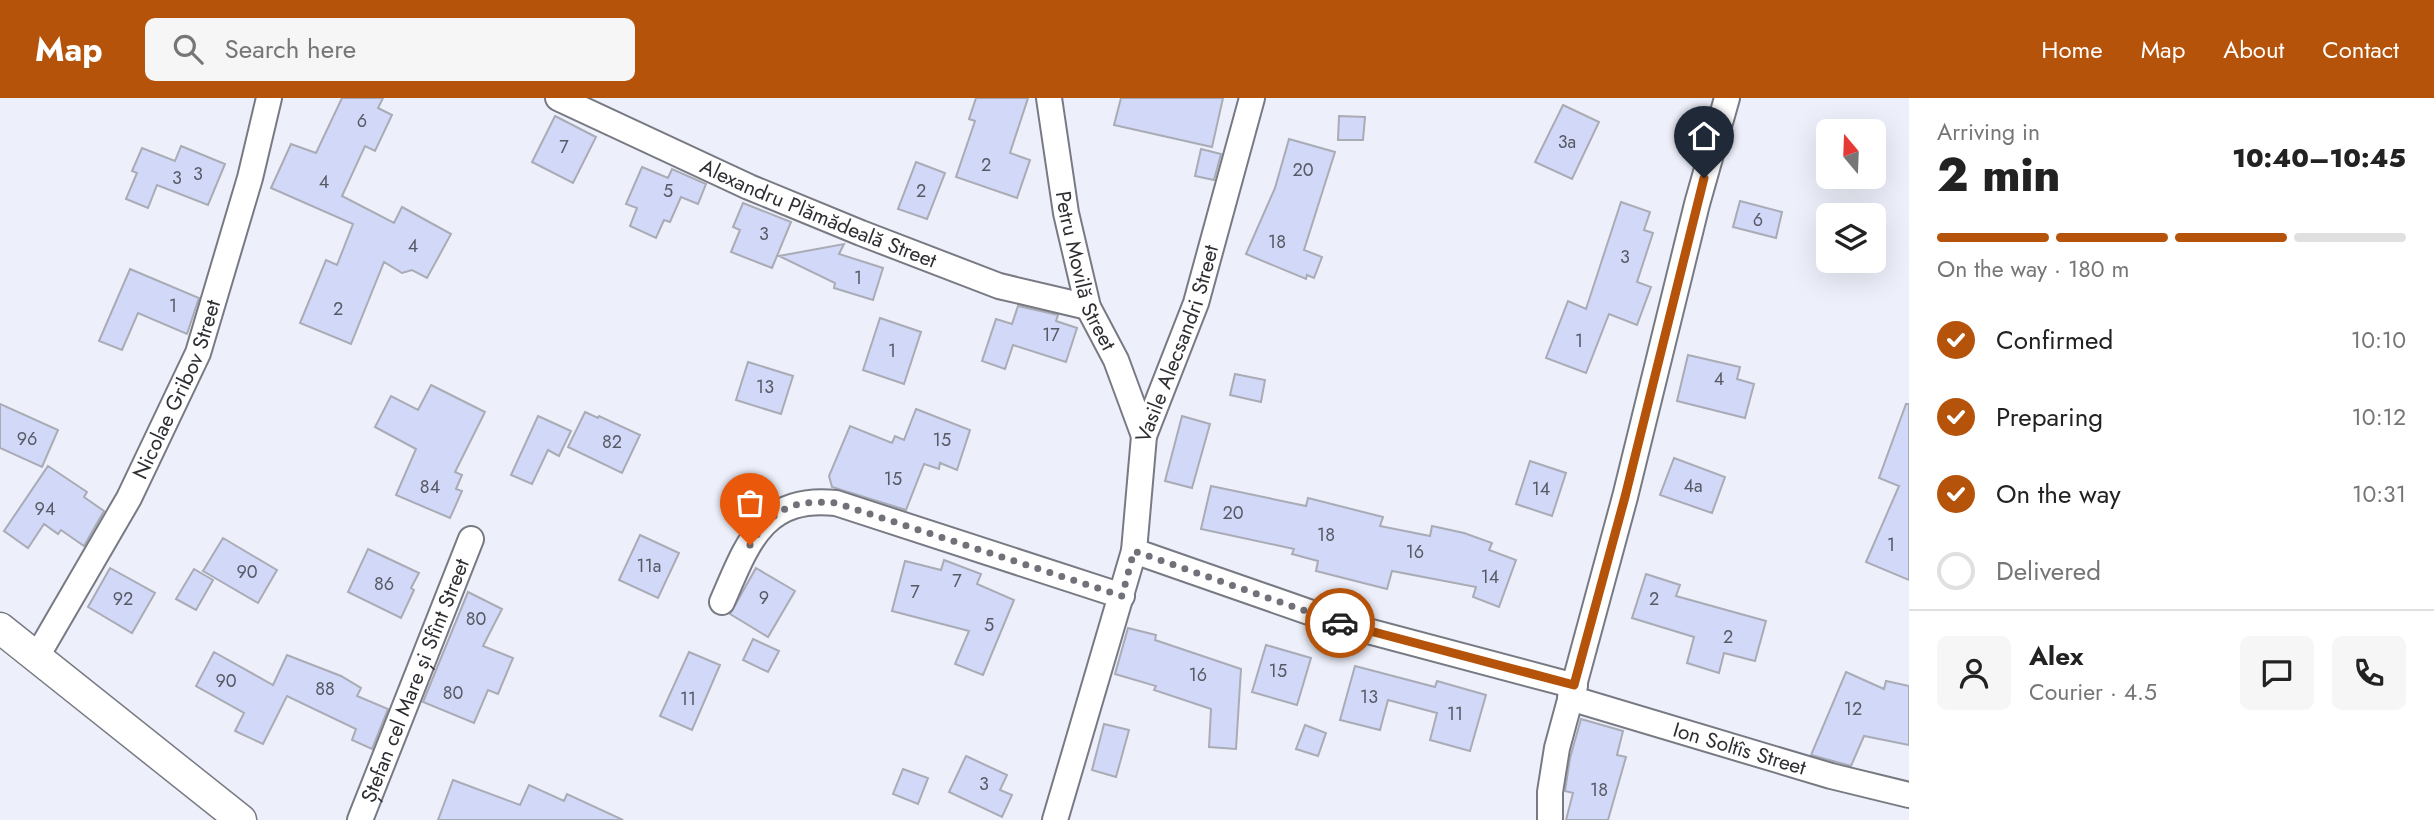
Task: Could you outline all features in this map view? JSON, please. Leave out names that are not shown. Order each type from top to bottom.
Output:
[{"type":"street","name":"Nicolae Gribov Street","points":[[36,659],[129,498],[198,353],[250,178],[269,98]]},
{"type":"street","name":"Alexandru Plămădeală Street","points":[[558,98],[749,187],[861,233],[999,286],[1088,307]]},
{"type":"street","name":"Petru Movilă Street","points":[[1049,98],[1066,213],[1088,307],[1116,360],[1144,436]]},
{"type":"street","name":"Vasile Alecsandri Street","points":[[1055,820],[1134,551],[1144,436],[1196,303],[1252,98]]},
{"type":"street","points":[[1550,820],[1550,792],[1572,692],[1625,497],[1697,204],[1727,98]]},
{"type":"street","points":[[722,602],[741,558],[758,531],[773,514],[792,505],[816,501],[836,503],[1122,596]]},
{"type":"street","name":"Ștefan cel Mare și Sfînt Street","points":[[360,820],[471,539]]},
{"type":"street","name":"Ion Soltîs Street","points":[[1134,551],[1349,626],[1572,692],[1831,776],[1909,795]]},
{"type":"street","points":[[0,628],[241,820]]},
{"type":"building","points":[[342,98],[383,98],[378,108],[392,115],[375,151],[365,146],[342,196],[394,223],[402,207],[451,234],[427,278],[412,270],[402,273],[384,262],[351,344],[300,323],[326,260],[337,265],[353,224],[271,188],[291,144],[316,153]]},
{"type":"building","points":[[976,98],[1028,98],[1010,153],[1030,160],[1017,198],[956,177],[975,121],[969,119]]},
{"type":"building","points":[[1121,98],[1223,98],[1212,147],[1114,125]]},
{"type":"building","points":[[1563,105],[1599,122],[1572,179],[1535,162]]},
{"type":"building","points":[[555,116],[596,137],[573,183],[532,162]]},
{"type":"building","points":[[1339,116],[1365,117],[1363,140],[1338,140]]},
{"type":"building","points":[[1289,139],[1335,152],[1304,250],[1322,257],[1314,278],[1307,275],[1306,279],[1246,254],[1275,188]]},
{"type":"building","points":[[181,146],[225,164],[208,205],[157,185],[148,208],[126,199],[137,173],[132,171],[142,148],[175,161]]},
{"type":"building","points":[[1201,149],[1221,154],[1214,180],[1195,176]]},
{"type":"building","points":[[916,162],[945,173],[927,219],[898,209]]},
{"type":"building","points":[[642,167],[668,178],[672,169],[706,184],[698,204],[681,197],[670,222],[664,220],[656,238],[630,226],[637,208],[626,204]]},
{"type":"building","points":[[1740,201],[1782,212],[1776,238],[1733,227]]},
{"type":"building","points":[[1621,202],[1650,212],[1644,230],[1653,233],[1637,282],[1651,287],[1637,325],[1609,314],[1586,373],[1546,358],[1568,301],[1586,309]]},
{"type":"building","points":[[743,203],[791,222],[772,268],[731,252],[740,230],[733,227]]},
{"type":"building","points":[[844,244],[839,254],[883,268],[873,300],[834,288],[835,283],[779,256]]},
{"type":"building","points":[[130,269],[199,298],[187,334],[138,313],[122,350],[99,341]]},
{"type":"building","points":[[1018,306],[1058,315],[1056,321],[1077,328],[1066,362],[1013,345],[1005,369],[982,361],[996,319],[1012,324]]},
{"type":"building","points":[[880,318],[921,332],[904,384],[863,370]]},
{"type":"building","points":[[1688,355],[1740,367],[1737,379],[1754,384],[1745,418],[1677,401]]},
{"type":"building","points":[[748,362],[793,376],[781,414],[736,400]]},
{"type":"building","points":[[1235,374],[1265,380],[1261,402],[1230,395]]},
{"type":"building","points":[[431,385],[485,412],[455,472],[462,475],[456,489],[462,491],[450,518],[396,495],[416,449],[375,427],[391,396],[418,410]]},
{"type":"building","points":[[0,404],[58,430],[42,467],[0,448]]},
{"type":"building","points":[[1906,404],[1909,404],[1909,580],[1866,562],[1899,486],[1879,478]]},
{"type":"building","points":[[916,409],[970,430],[957,470],[940,463],[939,469],[924,464],[906,510],[832,487],[829,476],[850,426],[892,443],[895,436],[904,440]]},
{"type":"building","points":[[585,412],[640,435],[622,473],[568,447]]},
{"type":"building","points":[[538,416],[571,431],[559,456],[548,450],[532,484],[511,475]]},
{"type":"building","points":[[1182,416],[1210,424],[1192,488],[1165,481]]},
{"type":"building","points":[[1674,458],[1725,477],[1712,513],[1660,495]]},
{"type":"building","points":[[1530,461],[1566,473],[1552,516],[1516,504]]},
{"type":"building","points":[[48,466],[87,492],[84,497],[104,511],[84,546],[61,530],[58,534],[44,524],[28,548],[4,531]]},
{"type":"building","points":[[1211,486],[1306,506],[1308,498],[1383,517],[1380,526],[1430,536],[1432,526],[1464,533],[1492,543],[1489,550],[1516,560],[1499,607],[1473,597],[1476,587],[1392,571],[1387,589],[1316,571],[1318,561],[1292,554],[1294,549],[1201,529]]},
{"type":"building","points":[[640,535],[679,553],[658,598],[619,580]]},
{"type":"building","points":[[223,538],[277,570],[258,603],[203,571]]},
{"type":"building","points":[[368,549],[419,573],[401,618],[348,592]]},
{"type":"building","points":[[944,560],[981,574],[977,584],[1014,600],[983,675],[955,664],[969,631],[892,611],[905,561],[941,570]]},
{"type":"building","points":[[110,568],[155,593],[132,633],[88,607]]},
{"type":"building","points":[[756,568],[795,591],[768,637],[730,614]]},
{"type":"building","points":[[194,569],[213,580],[196,610],[176,599]]},
{"type":"building","points":[[1646,574],[1680,585],[1676,596],[1766,621],[1755,661],[1724,653],[1719,673],[1687,663],[1694,637],[1632,618]]},
{"type":"building","points":[[468,592],[502,609],[483,646],[513,658],[498,694],[488,690],[474,723],[423,702]]},
{"type":"building","points":[[1128,628],[1156,635],[1155,640],[1241,669],[1236,749],[1209,747],[1211,709],[1154,690],[1156,686],[1115,674]]},
{"type":"building","points":[[753,639],[779,651],[768,672],[743,660]]},
{"type":"building","points":[[1266,645],[1311,658],[1297,705],[1252,692]]},
{"type":"building","points":[[214,652],[273,685],[287,655],[341,676],[361,688],[357,696],[388,709],[372,749],[352,740],[356,729],[287,696],[263,744],[235,731],[244,713],[196,686]]},
{"type":"building","points":[[689,652],[720,665],[692,730],[660,716]]},
{"type":"building","points":[[1355,666],[1435,687],[1437,681],[1486,695],[1470,751],[1430,740],[1437,713],[1388,700],[1380,730],[1340,720]]},
{"type":"building","points":[[1846,672],[1884,689],[1886,681],[1909,686],[1909,745],[1864,736],[1851,766],[1811,755]]},
{"type":"building","points":[[1581,719],[1623,731],[1617,755],[1626,757],[1608,820],[1566,820],[1573,793],[1565,791],[1570,758]]},
{"type":"building","points":[[1104,724],[1129,730],[1116,777],[1092,770]]},
{"type":"building","points":[[1305,725],[1326,733],[1318,756],[1296,749]]},
{"type":"building","points":[[966,756],[1007,775],[1000,790],[1012,795],[1002,817],[949,792]]},
{"type":"building","points":[[903,769],[928,778],[918,804],[893,794]]},
{"type":"building","points":[[453,780],[520,805],[529,785],[564,801],[567,794],[623,820],[438,820]]},
{"type":"way so far","points":[[750,545],[773,514],[792,505],[816,501],[836,503],[1122,596],[1134,551],[1340,623]]},
{"type":"route","points":[[1340,623],[1574,685],[1625,497],[1704,178]]}]
